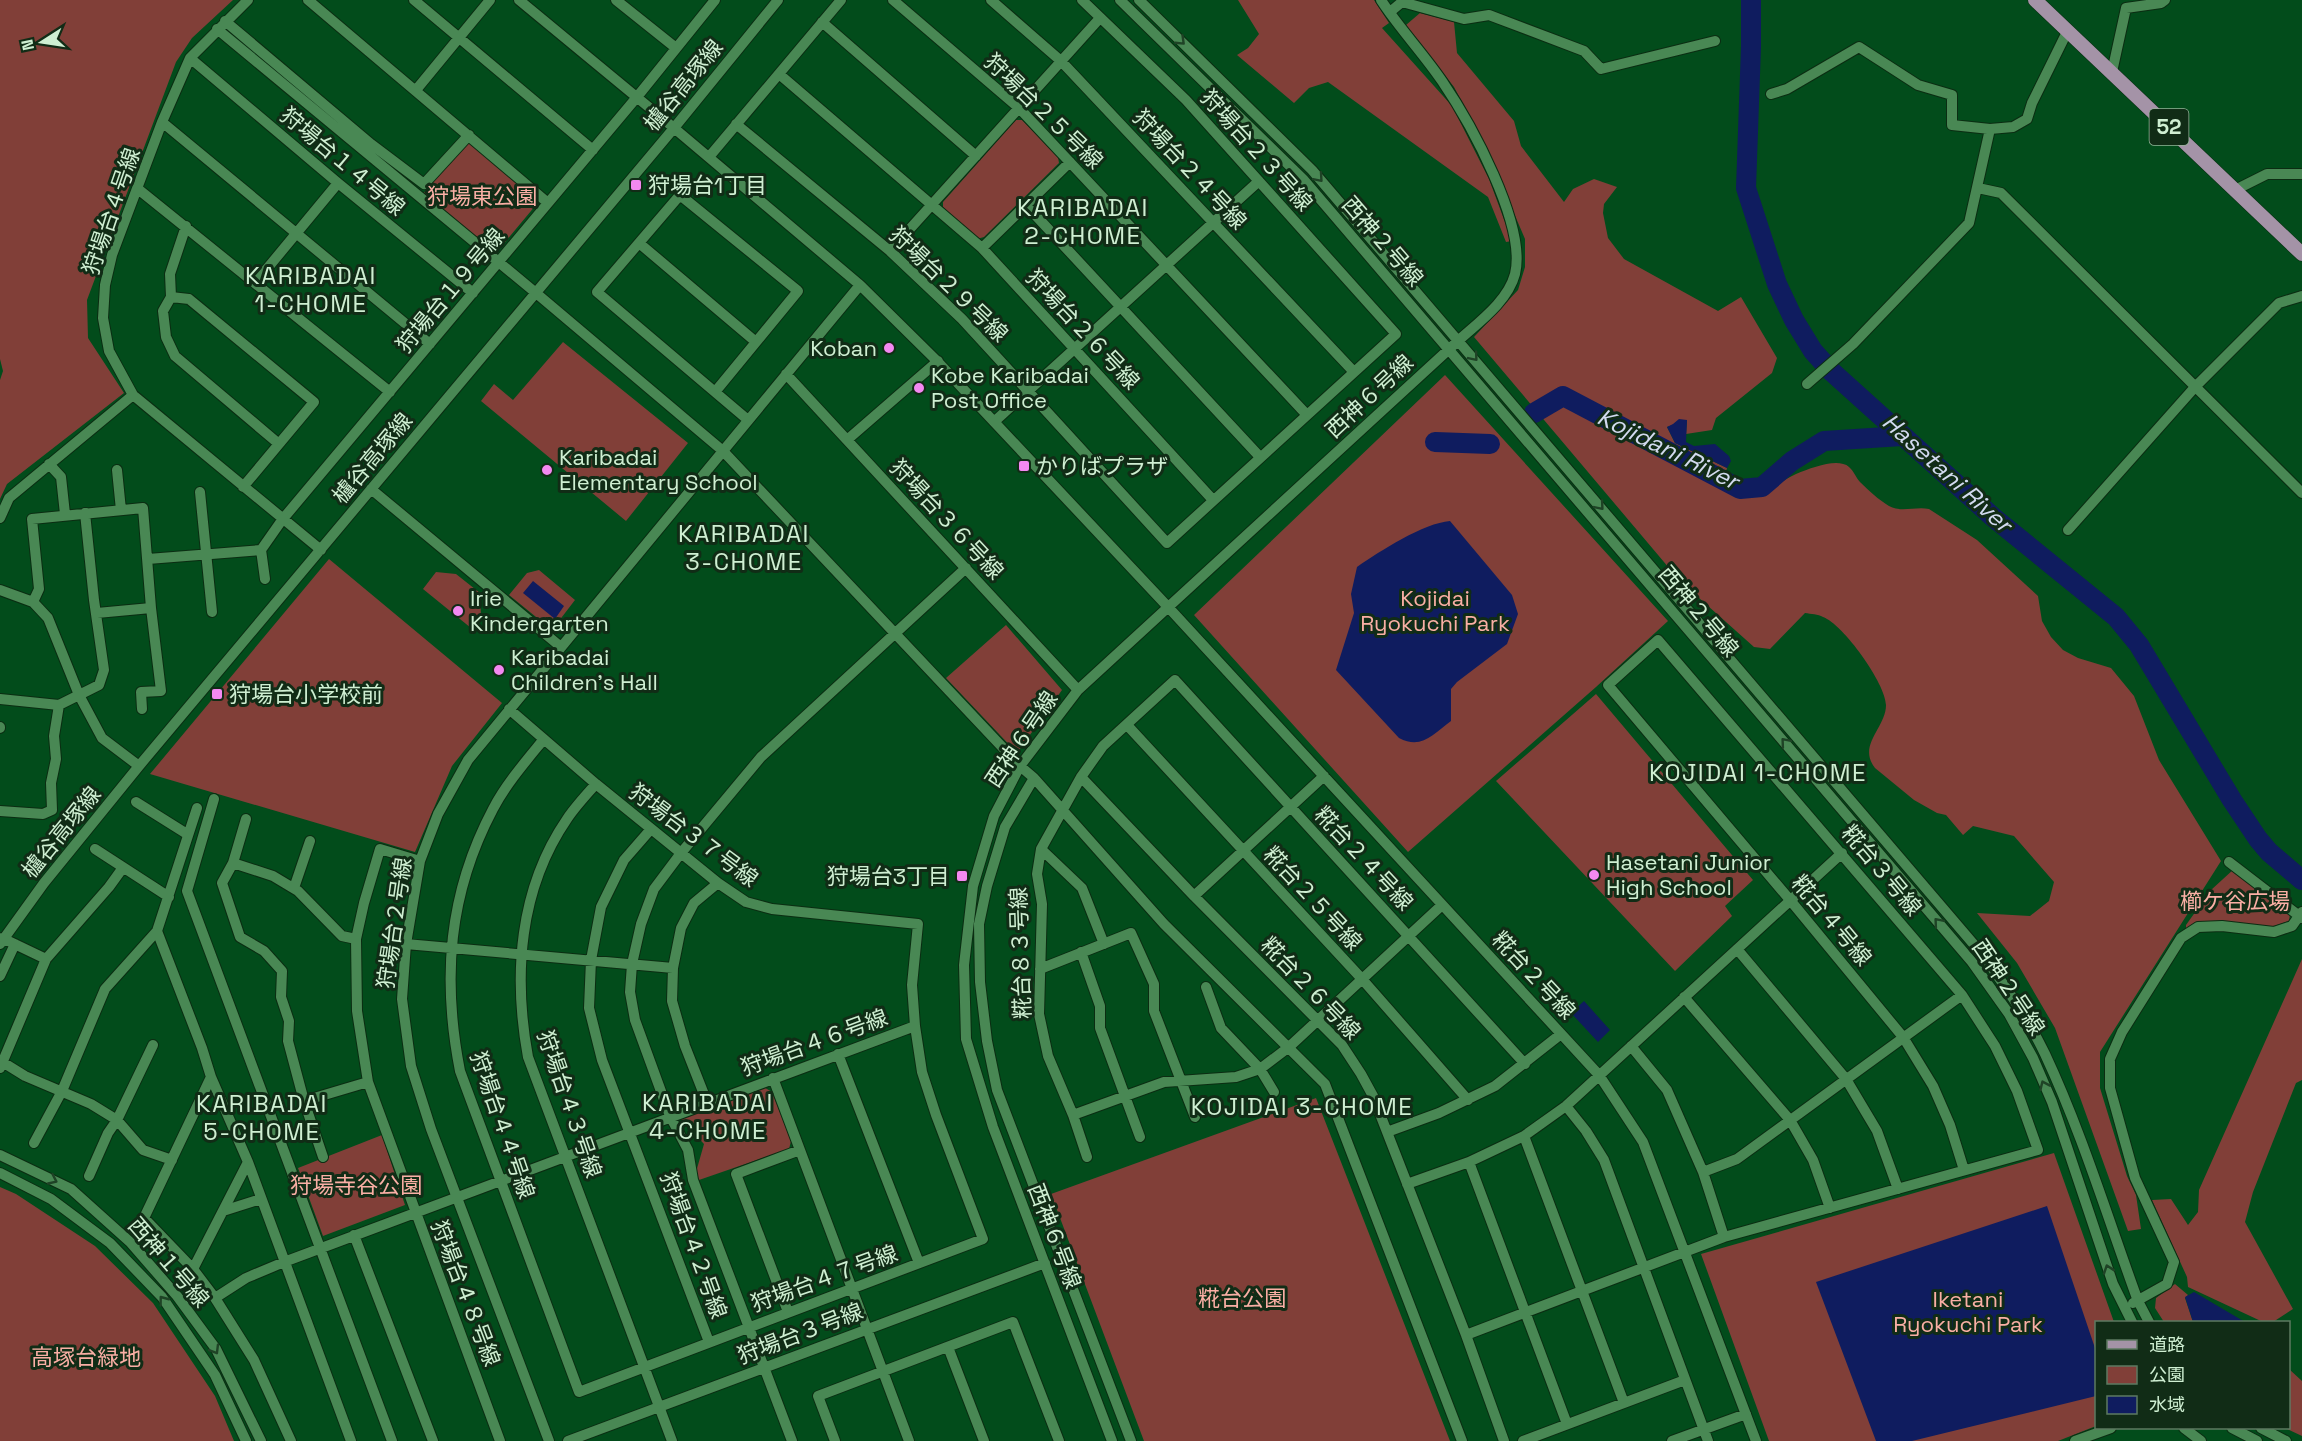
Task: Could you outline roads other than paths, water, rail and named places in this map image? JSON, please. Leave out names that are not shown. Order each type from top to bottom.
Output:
[{"type":"main road","name":"52","points":[[2035,0],[2302,254]]},
{"type":"street","name":"狩場台４号線","points":[[248,0],[190,58],[162,122],[112,255],[105,285],[103,318],[109,351],[133,395],[321,550]]},
{"type":"street","points":[[308,0],[548,203]]},
{"type":"street","points":[[414,0],[592,150]]},
{"type":"street","points":[[416,90],[490,0]]},
{"type":"street","name":"糀台２号線","points":[[519,0],[860,285],[938,361],[1599,1075],[1643,1142],[1756,1441]]},
{"type":"street","points":[[616,0],[676,48]]},
{"type":"street","name":"狩場台１９号線","points":[[261,550],[282,520],[637,97],[714,0]]},
{"type":"street","name":"櫨谷高塚線","points":[[1,941],[44,883],[140,766],[674,128],[778,0]]},
{"type":"street","points":[[709,157],[841,0]]},
{"type":"street","name":"狩場台２５号線","points":[[893,0],[1019,108],[1307,415]]},
{"type":"street","name":"狩場台２４号線","points":[[991,0],[1061,62],[1354,372]]},
{"type":"street","name":"狩場台２３号線","points":[[1082,0],[1186,100],[1396,334],[1354,372]]},
{"type":"street","name":"西神２号線","points":[[1120,0],[1303,178],[1978,970],[2009,1014],[2033,1058],[2052,1102],[2114,1284],[2131,1321]]},
{"type":"street","name":"西神２号線","points":[[1139,0],[1312,170],[1982,954],[2020,1007],[2064,1097],[2138,1301],[2148,1321]]},
{"type":"street","name":"西神６号線","points":[[1112,1441],[993,1127],[966,1038],[964,965],[973,886],[994,816],[1020,766],[1078,690],[1450,349],[1501,300],[1515,275],[1517,246],[1506,204],[1467,122],[1442,80],[1381,0]]},
{"type":"street","points":[[2112,72],[2126,8],[2161,3],[2165,0]]},
{"type":"street","points":[[1390,12],[1402,2],[1464,19],[1489,15],[1584,51],[1601,69],[1714,41]]},
{"type":"street","points":[[890,251],[1100,18]]},
{"type":"street","points":[[822,22],[976,156]]},
{"type":"street","points":[[221,25],[424,184],[469,135]]},
{"type":"street","points":[[221,25],[498,263],[723,451],[1020,766],[1034,778],[1164,924],[1325,1084],[1462,1441]]},
{"type":"street","points":[[1771,94],[1787,89],[1859,47],[1918,85],[1952,95],[1952,125],[1990,129],[2013,127],[2027,119],[2032,103],[2068,30]]},
{"type":"street","name":"狩場台１４号線","points":[[190,58],[473,293]]},
{"type":"street","name":"狩場台２６号線","points":[[778,74],[982,248],[1214,500]]},
{"type":"street","points":[[162,122],[430,344]]},
{"type":"street","name":"狩場台２９号線","points":[[736,124],[890,251],[962,319],[1167,543],[1214,500]]},
{"type":"street","points":[[1807,384],[1853,344],[1969,223],[1990,129]]},
{"type":"street","points":[[982,248],[1070,162]]},
{"type":"street","points":[[2235,190],[2267,174],[2302,174]]},
{"type":"street","points":[[995,420],[1259,181]]},
{"type":"street","points":[[256,282],[338,183]]},
{"type":"street","points":[[1978,188],[2001,193],[2302,493]]},
{"type":"street","points":[[138,189],[390,392]]},
{"type":"street","points":[[715,392],[798,291],[680,195],[597,292],[748,420]]},
{"type":"street","points":[[1026,205],[1260,457]]},
{"type":"street","points":[[186,226],[170,274],[171,297],[163,311],[165,337],[175,356],[279,444]]},
{"type":"street","points":[[639,243],[756,342]]},
{"type":"street","name":"狩場台２号線","points":[[549,1441],[456,1196],[411,1066],[402,999],[406,944],[420,861],[438,814],[468,760],[860,285]]},
{"type":"street","points":[[2068,530],[2195,387],[2279,303],[2302,296]]},
{"type":"street","points":[[171,297],[189,299],[315,402],[243,487]]},
{"type":"street","points":[[848,440],[938,361]]},
{"type":"street","points":[[1214,500],[1354,372]]},
{"type":"street","name":"狩場台３６号線","points":[[786,374],[1078,690]]},
{"type":"street","points":[[0,518],[9,498],[133,395]]},
{"type":"street","points":[[50,464],[61,477],[65,514]]},
{"type":"street","points":[[117,470],[121,510]]},
{"type":"street","points":[[371,489],[561,646]]},
{"type":"street","points":[[200,492],[212,612]]},
{"type":"street","points":[[33,602],[39,589],[32,519],[143,508],[151,608],[161,691],[141,692],[142,709]]},
{"type":"street","points":[[0,699],[59,705],[99,685],[104,670],[85,513]]},
{"type":"street","points":[[148,559],[261,550],[265,579]]},
{"type":"street","points":[[792,1441],[766,1367],[748,1327],[693,1180],[688,1150],[670,1116],[635,1020],[630,992],[632,964],[641,924],[654,889],[761,757],[966,568]]},
{"type":"street","points":[[0,590],[33,602],[48,618],[79,695],[102,738],[140,766]]},
{"type":"street","points":[[97,613],[151,608]]},
{"type":"street","name":"糀台３号線","points":[[1658,640],[1962,996],[1995,1046],[2017,1091],[2038,1150],[1964,1170]]},
{"type":"street","name":"糀台４号線","points":[[1658,640],[1608,685],[1903,1037],[1933,1086],[1950,1125],[1964,1170]]},
{"type":"street","name":"糀台８３号線","points":[[1087,1157],[1073,1115],[1048,1056],[1039,1014],[1042,904],[1037,874],[1041,849],[1081,777],[1103,746],[1174,680]]},
{"type":"street","name":"糀台２４号線","points":[[1174,680],[1525,1064]]},
{"type":"street","points":[[0,811],[43,814],[51,810],[51,783],[56,759],[54,736],[59,705]]},
{"type":"street","name":"狩場台３７号線","points":[[509,709],[596,784],[718,883],[746,902],[772,909],[918,924],[912,985],[922,1072],[983,1239]]},
{"type":"street","name":"糀台２５号線","points":[[1127,725],[1362,979],[1468,1101]]},
{"type":"street","name":"狩場台４４号線","points":[[544,739],[494,808],[475,849],[459,898],[449,987],[453,1032],[460,1071],[579,1392]]},
{"type":"street","points":[[1194,896],[1324,776]]},
{"type":"street","name":"糀台２６号線","points":[[1081,777],[1194,896],[1342,1045],[1361,1074],[1373,1096],[1466,1335],[1504,1441]]},
{"type":"street","points":[[1034,778],[1005,827],[987,886],[979,924],[980,982],[987,1041],[997,1090],[1131,1441]]},
{"type":"street","name":"狩場台４３号線","points":[[596,784],[567,818],[549,848],[530,898],[521,954],[521,1018],[528,1057],[672,1441]]},
{"type":"street","points":[[214,799],[186,891],[392,1441]]},
{"type":"street","points":[[136,802],[187,834]]},
{"type":"street","points":[[34,1143],[62,1091],[105,989],[157,931],[197,808]]},
{"type":"street","points":[[246,819],[233,863],[222,883],[240,937],[264,951],[282,971],[281,997],[289,1021],[288,1041],[304,1101],[323,1157]]},
{"type":"street","name":"狩場台４２号線","points":[[651,828],[624,860],[601,907],[591,960],[589,1008],[602,1060],[709,1342]]},
{"type":"street","points":[[294,888],[310,841]]},
{"type":"street","points":[[94,849],[169,897]]},
{"type":"street","name":"狩場台４８号線","points":[[420,861],[380,849],[356,939],[357,1011],[368,1082],[500,1441]]},
{"type":"street","points":[[1041,849],[1082,888],[1104,944]]},
{"type":"street","points":[[1407,1184],[1468,1162],[1524,1136],[1566,1106],[1842,853]]},
{"type":"street","points":[[2125,1307],[2167,1284],[2174,1262],[2134,1178],[2110,1088],[2110,1059],[2122,1032],[2181,938],[2198,927],[2222,926],[2274,932],[2292,926],[2301,916],[2229,862]]},
{"type":"street","points":[[233,863],[273,876],[294,888],[342,936],[356,939]]},
{"type":"street","points":[[122,869],[46,959],[2,1066],[91,1104],[117,1120],[143,1150],[172,1160]]},
{"type":"street","points":[[706,1102],[685,1046],[672,1001],[673,968],[681,928],[694,903],[718,883]]},
{"type":"street","points":[[1073,1115],[1164,1082],[1236,1077],[1260,1069],[1289,1047],[1442,905]]},
{"type":"street","points":[[157,931],[211,1077],[248,1162],[351,1441]]},
{"type":"street","points":[[1040,969],[1131,933],[1154,984],[1154,1011],[1195,1117]]},
{"type":"street","points":[[1,941],[15,944],[46,959]]},
{"type":"street","points":[[0,976],[15,944]]},
{"type":"street","points":[[406,944],[673,968]]},
{"type":"street","points":[[1737,949],[1846,1079],[1877,1131],[1898,1189]]},
{"type":"street","points":[[1081,952],[1101,1006],[1100,1028],[1140,1137]]},
{"type":"street","points":[[1206,987],[1221,1028],[1260,1069],[1274,1092]]},
{"type":"street","points":[[1703,1172],[1737,1159],[1962,996]]},
{"type":"street","points":[[1684,997],[1790,1120],[1813,1160],[1830,1208]]},
{"type":"street","name":"狩場台４６号線","points":[[214,1298],[246,1278],[284,1262],[706,1102],[915,1026]]},
{"type":"street","points":[[1387,1132],[1468,1101],[1495,1086],[1561,1034]]},
{"type":"street","points":[[89,1176],[108,1132],[117,1120],[153,1045]]},
{"type":"street","points":[[1631,1046],[1667,1090],[1703,1172],[1724,1237]]},
{"type":"street","points":[[838,1054],[920,1263]]},
{"type":"street","points":[[211,1077],[144,1218],[194,1269],[214,1298],[254,1360],[291,1441]]},
{"type":"street","points":[[773,1078],[909,1441]]},
{"type":"street","points":[[304,1101],[368,1082]]},
{"type":"street","points":[[1566,1106],[1586,1131],[1604,1160],[1708,1441]]},
{"type":"street","points":[[1524,1136],[1624,1403]]},
{"type":"street","points":[[788,1312],[735,1174],[800,1150]]},
{"type":"street","name":"西神１号線","points":[[0,1155],[71,1189],[130,1242],[177,1296],[216,1349],[261,1441]]},
{"type":"street","points":[[194,1269],[248,1162]]},
{"type":"street","points":[[1468,1162],[1567,1424]]},
{"type":"street","points":[[1466,1335],[1724,1237],[1964,1170]]},
{"type":"street","name":"西神１号線","points":[[0,1173],[51,1199],[110,1243],[162,1297],[215,1375],[246,1441]]},
{"type":"street","points":[[223,1211],[261,1200]]},
{"type":"street","points":[[354,1235],[433,1441]]},
{"type":"street","name":"狩場台４７号線","points":[[579,1392],[983,1239]]},
{"type":"street","name":"狩場台３号線","points":[[568,1441],[1045,1263]]},
{"type":"street","points":[[835,1441],[818,1396],[1013,1322],[1059,1441]]},
{"type":"street","points":[[948,1347],[984,1441]]},
{"type":"street","points":[[1523,1441],[1685,1380]]},
{"type":"street","points":[[1672,1441],[1746,1414]]},
{"type":"street","points":[[2185,1429],[2201,1441]]},
{"type":"street","points":[[2234,1429],[2257,1441]]},
{"type":"street","points":[[2263,1429],[2286,1441]]},
{"type":"street","points":[[2075,1441],[2106,1433]]},
{"type":"water","points":[[1679,419],[1687,420],[1686,442],[1694,446],[1715,444],[1729,456],[1731,461],[1727,468],[1675,443],[1667,427]]},
{"type":"water","points":[[1450,521],[1512,595],[1518,614],[1507,644],[1451,689],[1451,721],[1427,739],[1407,741],[1399,738],[1336,670],[1354,613],[1351,594],[1357,567],[1415,532]]},
{"type":"water","points":[[533,581],[564,606],[555,619],[523,593]]},
{"type":"water","points":[[1584,1001],[1610,1030],[1598,1042],[1571,1013]]},
{"type":"water","points":[[2047,1206],[2095,1348],[2095,1396],[1912,1441],[1876,1441],[1816,1282]]},
{"type":"water","points":[[2194,1292],[2243,1321],[2193,1321],[2185,1297]]},
{"type":"waterway","name":"Hasetani River","points":[[1751,0],[1746,188],[1777,284],[1794,320],[1813,351],[1831,371],[1994,518],[2116,617],[2139,645],[2258,839],[2269,852],[2302,880]]},
{"type":"waterway","name":"Kojidani River","points":[[1534,413],[1563,396],[1740,489],[1762,487],[1792,461],[1824,441],[1902,436]]},
{"type":"waterway","name":"Kojidani River","points":[[1435,442],[1490,444]]},
{"type":"place","name":"狩場台1丁目","points":[[636,185]]},
{"type":"place","name":"Koban","points":[[889,348]]},
{"type":"place","name":"Kobe Karibadai Post Office","points":[[919,388]]},
{"type":"place","name":"かりばプラザ","points":[[1024,466]]},
{"type":"place","name":"Karibadai Elementary School","points":[[547,470]]},
{"type":"place","name":"Irie Kindergarten","points":[[458,611]]},
{"type":"place","name":"Karibadai Children's Hall","points":[[499,670]]},
{"type":"place","name":"狩場台小学校前","points":[[217,694]]},
{"type":"place","name":"Hasetani Junior High School","points":[[1594,875]]},
{"type":"place","name":"狩場台3丁目","points":[[962,876]]},
{"type":"district","name":"KARIBADAI 2-CHOME","points":[[1083,222]]},
{"type":"district","name":"KARIBADAI 1-CHOME","points":[[311,290]]},
{"type":"district","name":"KARIBADAI 3-CHOME","points":[[744,548]]},
{"type":"district","name":"KOJIDAI 1-CHOME","points":[[1758,773]]},
{"type":"district","name":"KOJIDAI 3-CHOME","points":[[1302,1107]]},
{"type":"district","name":"KARIBADAI 4-CHOME","points":[[708,1117]]},
{"type":"district","name":"KARIBADAI 5-CHOME","points":[[262,1118]]},
{"type":"park label","name":"狩場東公園","points":[[482,196]]},
{"type":"park label","name":"Kojidai Ryokuchi Park","points":[[1435,610]]},
{"type":"park label","name":"櫛ケ谷広場","points":[[2235,901]]},
{"type":"park label","name":"狩場寺谷公園","points":[[356,1185]]},
{"type":"park label","name":"糀台公園","points":[[1242,1298]]},
{"type":"park label","name":"Iketani Ryokuchi Park","points":[[1968,1312]]},
{"type":"park label","name":"高塚台緑地","points":[[86,1357]]}]
